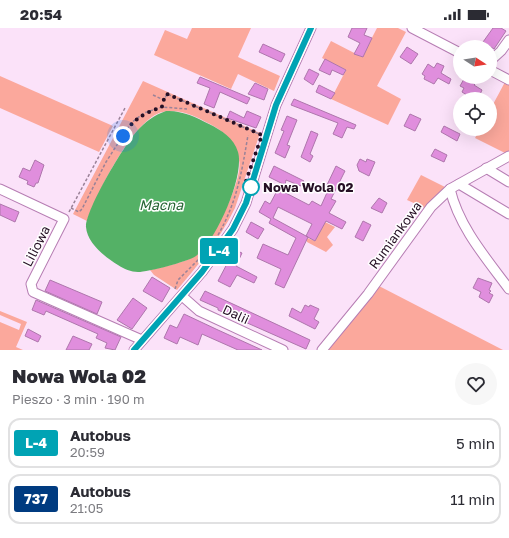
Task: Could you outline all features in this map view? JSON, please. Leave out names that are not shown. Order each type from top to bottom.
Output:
[{"type":"street","points":[[134,350],[225,242],[238,220],[251,188],[276,105],[311,28]]},
{"type":"street","points":[[412,28],[453,49]]},
{"type":"street","points":[[497,55],[509,40]]},
{"type":"street","points":[[497,74],[509,80]]},
{"type":"street","name":"Rumiankowa","points":[[322,350],[368,294],[432,207],[450,189],[509,156]]},
{"type":"street","points":[[486,168],[509,182]]},
{"type":"street","points":[[459,184],[509,214]]},
{"type":"street","points":[[0,189],[64,219]]},
{"type":"street","points":[[450,189],[456,210],[467,231],[509,289]]},
{"type":"street","name":"Liliowa","points":[[64,219],[31,284],[31,289],[37,294],[142,340]]},
{"type":"street","name":"Dalii","points":[[180,294],[199,311],[283,350]]},
{"type":"path","points":[[162,107],[167,94],[262,135],[261,137]]},
{"type":"path","points":[[153,95],[164,100]]},
{"type":"path","points":[[71,208],[79,212],[82,209],[106,162],[132,123],[144,114],[162,107],[187,109]]},
{"type":"path","name":"Liliowa","points":[[64,219],[125,108]]},
{"type":"path","points":[[215,240],[231,210],[239,186],[248,135]]},
{"type":"path","points":[[180,294],[175,289],[178,280],[205,253]]},
{"type":"shaded area","points":[[192,28],[251,28],[238,57],[280,76],[274,91],[238,74],[231,89],[154,55],[165,30],[187,39]]},
{"type":"shaded area","points":[[377,28],[398,28],[406,32],[377,86],[401,99],[388,125],[331,99],[346,70],[322,58],[331,41],[362,57]]},
{"type":"shaded area","points":[[0,76],[113,126],[99,152],[0,108]]},
{"type":"shaded area","points":[[143,81],[260,133],[235,208],[209,251],[177,290],[154,275],[150,270],[192,258],[203,248],[218,225],[232,195],[239,169],[237,152],[230,140],[222,131],[204,121],[181,112],[169,111],[157,114],[136,132],[126,146],[106,178],[87,221],[73,214]]},
{"type":"shaded area","points":[[505,82],[509,85],[509,153],[507,154],[475,138],[476,136],[497,136],[497,97]]},
{"type":"shaded area","points":[[421,175],[445,187],[427,209],[407,200]]},
{"type":"shaded area","points":[[325,222],[335,227],[327,237],[333,245],[326,252],[307,242],[305,237],[315,241]]},
{"type":"shaded area","points":[[379,286],[503,350],[326,350]]},
{"type":"shaded area","points":[[0,311],[27,322],[16,347],[23,350],[0,350],[0,322],[19,330],[21,324],[0,315]]},
{"type":"water","name":"Macna","points":[[166,111],[183,113],[194,117],[214,126],[226,135],[236,147],[238,152],[239,163],[237,176],[233,191],[220,223],[204,248],[196,256],[158,269],[143,272],[128,270],[102,254],[93,244],[87,233],[86,227],[88,218],[99,192],[131,138],[147,122]]},
{"type":"building","points":[[352,28],[367,28],[364,35],[372,38],[363,57],[354,54],[360,43],[348,37]]},
{"type":"building","points":[[493,28],[501,28],[506,31],[497,44],[497,40],[484,40]]},
{"type":"building","points":[[263,44],[285,54],[281,62],[259,52]]},
{"type":"building","points":[[407,47],[418,54],[411,64],[400,57]]},
{"type":"building","points":[[325,59],[346,70],[343,75],[332,70],[330,75],[319,70]]},
{"type":"building","points":[[437,63],[444,66],[441,73],[451,79],[449,84],[438,78],[434,84],[424,79],[425,76],[422,74],[428,64],[434,68]]},
{"type":"building","points":[[309,69],[319,74],[313,85],[304,79]]},
{"type":"building","points":[[200,77],[250,98],[247,104],[220,92],[214,108],[204,104],[210,88],[197,83]]},
{"type":"building","points":[[255,83],[268,89],[264,100],[248,94]]},
{"type":"building","points":[[461,84],[475,84],[474,85],[482,90],[481,92],[462,92],[464,88],[460,86]]},
{"type":"building","points":[[319,85],[335,93],[331,99],[316,92]]},
{"type":"building","points":[[294,99],[356,125],[354,129],[347,127],[342,138],[333,134],[338,123],[291,105]]},
{"type":"building","points":[[230,111],[244,118],[247,111],[261,117],[256,128],[227,118]]},
{"type":"building","points":[[410,114],[421,119],[415,131],[404,126]]},
{"type":"building","points":[[287,116],[297,120],[287,145],[290,146],[285,158],[275,153],[284,131],[281,130]]},
{"type":"building","points":[[444,126],[453,130],[453,136],[459,136],[457,141],[441,132]]},
{"type":"building","points":[[311,131],[318,134],[310,154],[313,156],[310,162],[301,157]]},
{"type":"building","points":[[435,149],[447,155],[444,162],[431,156]]},
{"type":"building","points":[[360,159],[366,162],[367,159],[375,162],[369,176],[359,171],[357,165]]},
{"type":"building","points":[[35,160],[44,165],[38,183],[36,183],[34,187],[27,184],[28,181],[19,177],[23,168],[30,171]]},
{"type":"building","points":[[274,166],[304,181],[301,186],[286,180],[285,185],[269,177]]},
{"type":"building","points":[[336,166],[345,171],[331,199],[336,201],[329,213],[346,222],[342,229],[326,221],[315,241],[308,237],[284,288],[275,284],[281,269],[257,258],[263,244],[288,255],[296,238],[269,223],[271,219],[259,212],[265,201],[270,204],[278,189],[309,205],[312,201],[321,206],[330,186],[327,185]],"holes":[[[278,207],[312,224],[306,236],[273,218]]]},
{"type":"building","points":[[379,198],[387,203],[382,213],[371,208]]},
{"type":"building","points":[[0,204],[19,212],[15,222],[0,215]]},
{"type":"building","points":[[363,221],[371,225],[363,241],[355,237]]},
{"type":"building","points":[[251,222],[264,229],[258,239],[246,232]]},
{"type":"building","points":[[233,249],[242,253],[236,266],[257,277],[254,283],[237,275],[230,287],[218,281]]},
{"type":"building","points":[[152,277],[170,288],[162,302],[143,291]]},
{"type":"building","points":[[478,278],[492,283],[489,290],[491,291],[489,293],[493,295],[489,303],[479,297],[481,292],[473,288]]},
{"type":"building","points":[[50,280],[102,302],[97,314],[45,291]]},
{"type":"building","points":[[205,291],[310,340],[306,349],[218,310],[218,308],[200,300]]},
{"type":"building","points":[[133,298],[147,308],[132,329],[117,320]]},
{"type":"building","points":[[36,300],[121,337],[115,350],[105,348],[107,343],[96,338],[98,334],[46,311],[44,315],[32,310]]},
{"type":"building","points":[[305,305],[309,307],[310,305],[319,309],[314,319],[319,322],[315,329],[289,316],[292,308],[301,313]]},
{"type":"building","points":[[184,314],[262,350],[238,350],[202,334],[198,345],[180,337],[177,344],[164,338],[170,325],[177,328]]},
{"type":"building","points":[[28,329],[41,336],[38,342],[25,336]]},
{"type":"building","points":[[73,336],[92,344],[89,350],[66,350]]},
{"type":"bus line","name":"L-4","points":[[134,350],[202,272],[225,242],[238,220],[246,203],[276,105],[311,28]]},
{"type":"place","name":"Nowa Wola 02","points":[[251,187]]},
{"type":"route","points":[[123,136],[132,123],[144,114],[162,107],[162,103],[167,94],[262,135],[246,181],[251,187]]}]
